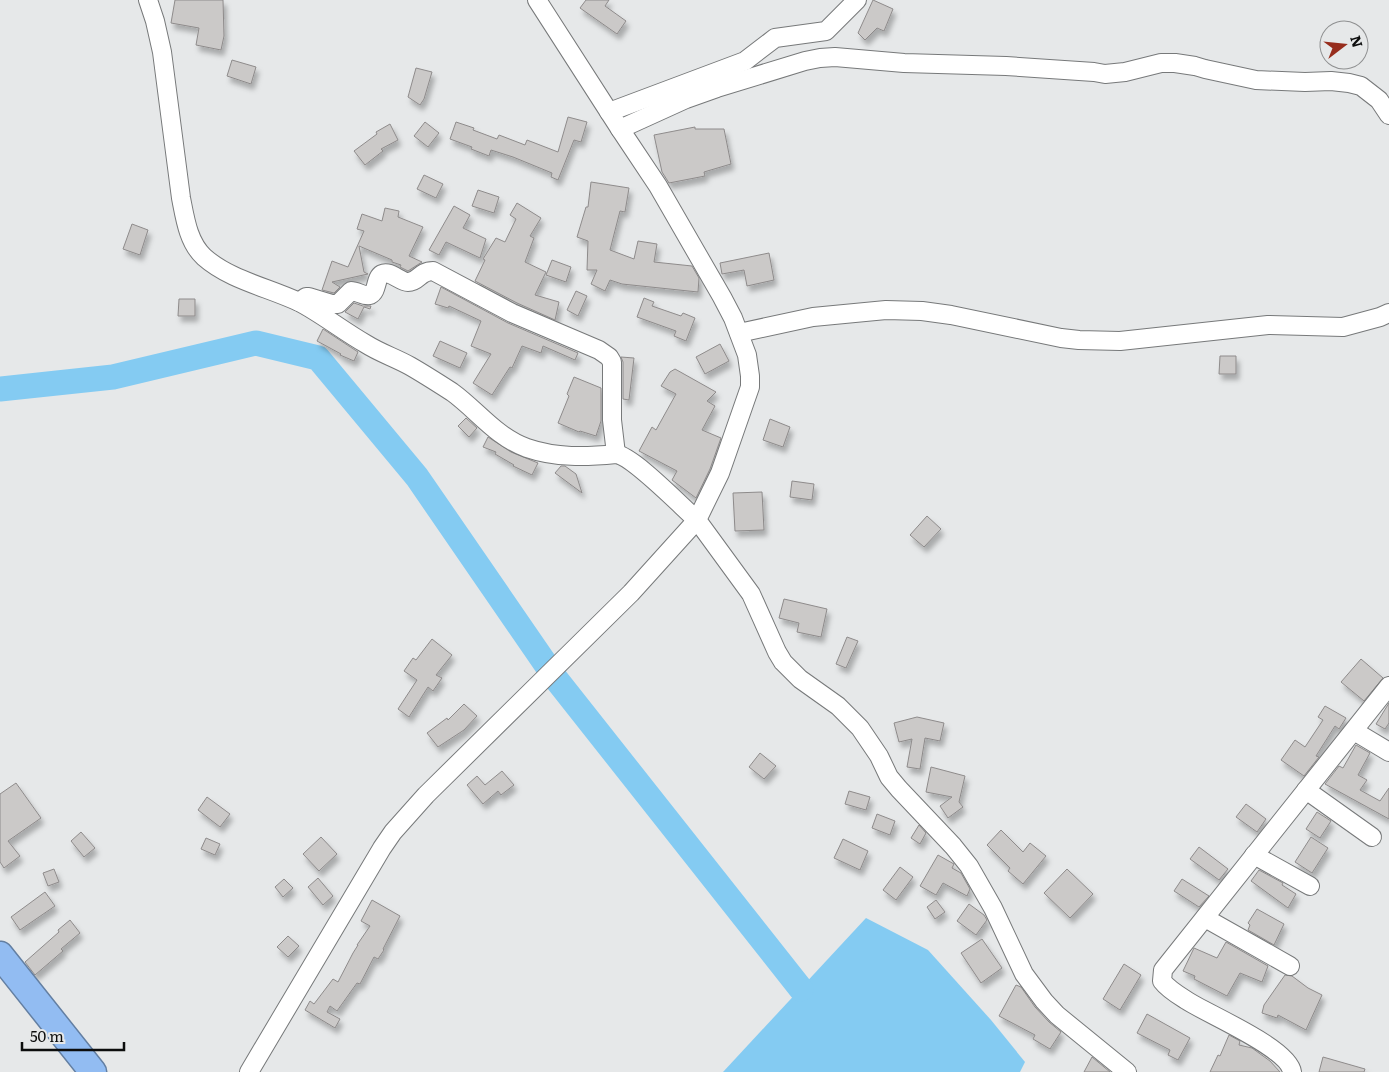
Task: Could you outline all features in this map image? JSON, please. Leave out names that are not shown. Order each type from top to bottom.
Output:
[{"type":"highway","points":[[0,955],[93,1072]]},
{"type":"street","points":[[148,0],[162,52],[184,217],[198,250],[218,268],[299,302],[367,345],[410,366],[452,392],[499,433],[525,448],[562,456],[616,454],[624,456],[633,462],[697,520],[751,594],[783,662],[800,679],[838,706],[860,728],[879,756],[889,777],[954,846],[969,866],[993,908],[1024,974],[1044,1001],[1056,1015],[1126,1072]]},
{"type":"street","points":[[249,1072],[388,840],[422,800],[631,593],[697,520],[720,472],[750,387],[749,364],[739,333],[722,297],[658,186],[537,0]]},
{"type":"street","points":[[609,112],[745,61],[775,38],[826,31],[857,0]]},
{"type":"street","points":[[620,129],[686,99],[717,88],[805,61],[835,57],[904,63],[1006,66],[1105,74],[1125,72],[1161,62],[1175,63],[1256,80],[1331,81],[1361,86],[1379,100],[1389,115]]},
{"type":"street","points":[[299,302],[309,297],[338,304],[351,291],[367,296],[370,295],[374,292],[380,276],[383,274],[406,282],[416,280],[424,272],[433,271],[512,313],[599,350],[609,357],[612,362],[612,413],[616,454]]},
{"type":"street","points":[[739,333],[813,317],[902,310],[951,315],[1061,338],[1120,341],[1268,326],[1343,326],[1380,318],[1389,313]]},
{"type":"street","points":[[1292,1072],[1292,1068],[1278,1053],[1260,1041],[1186,1001],[1162,982],[1163,970],[1389,686]]},
{"type":"street","points":[[1354,730],[1389,752]]},
{"type":"street","points":[[1306,790],[1372,837]]},
{"type":"street","points":[[1254,855],[1310,886]]},
{"type":"street","points":[[1205,918],[1290,966]]},
{"type":"water","points":[[866,918],[928,950],[991,1020],[1025,1062],[1020,1072],[723,1072]]},
{"type":"building","points":[[175,0],[223,0],[224,36],[221,50],[196,45],[199,28],[171,23]]},
{"type":"building","points":[[586,0],[609,0],[605,6],[626,21],[617,34],[580,8]]},
{"type":"building","points":[[873,0],[893,9],[884,31],[877,28],[865,40],[858,33]]},
{"type":"building","points":[[232,60],[256,67],[251,84],[227,76]]},
{"type":"building","points":[[416,68],[432,72],[424,99],[420,105],[408,97]]},
{"type":"building","points":[[568,117],[587,122],[581,142],[574,140],[558,180],[551,177],[552,173],[513,157],[491,150],[489,156],[450,139],[456,122],[497,139],[499,135],[525,145],[527,140],[558,152]]},
{"type":"building","points":[[425,122],[439,133],[428,147],[414,136]]},
{"type":"building","points":[[390,124],[398,140],[381,149],[383,151],[365,165],[354,151],[377,134],[376,132]]},
{"type":"building","points":[[695,127],[695,129],[724,129],[731,164],[704,172],[705,176],[669,183],[662,172],[654,135]]},
{"type":"building","points":[[424,175],[443,184],[436,198],[417,189]]},
{"type":"building","points":[[591,182],[629,188],[625,212],[620,211],[610,250],[634,259],[638,241],[657,244],[654,262],[692,266],[699,278],[698,292],[622,284],[610,280],[605,291],[591,284],[597,270],[587,270],[588,241],[577,237],[586,207],[588,207]]},
{"type":"building","points":[[478,190],[499,197],[494,213],[472,206]]},
{"type":"building","points":[[517,203],[541,218],[530,236],[534,238],[525,262],[546,272],[535,295],[559,302],[555,320],[475,281],[485,260],[483,259],[496,238],[505,242],[516,219],[510,215]]},
{"type":"building","points":[[454,206],[470,215],[463,228],[486,239],[480,258],[446,242],[439,255],[429,250]]},
{"type":"building","points":[[385,208],[399,211],[398,217],[423,227],[409,256],[422,262],[408,271],[400,267],[401,265],[392,262],[392,260],[359,246],[364,272],[368,274],[332,282],[340,287],[334,293],[322,290],[332,261],[348,267],[364,231],[357,229],[362,214],[382,221]]},
{"type":"building","points":[[132,224],[148,230],[140,255],[123,249]]},
{"type":"building","points":[[769,253],[774,280],[747,286],[744,270],[722,274],[720,263]]},
{"type":"building","points":[[552,260],[571,267],[566,282],[546,275]]},
{"type":"building","points":[[441,287],[508,323],[578,353],[575,360],[543,346],[541,353],[522,346],[512,368],[510,367],[492,395],[473,383],[491,354],[471,346],[481,321],[449,306],[448,308],[435,304]]},
{"type":"building","points":[[576,291],[587,296],[578,316],[567,310]]},
{"type":"building","points":[[644,298],[654,302],[652,306],[681,316],[683,313],[695,318],[686,341],[674,336],[676,331],[637,317]]},
{"type":"building","points":[[179,299],[195,299],[195,316],[178,316]]},
{"type":"building","points":[[354,303],[371,306],[370,309],[364,307],[358,319],[345,312]]},
{"type":"building","points":[[323,329],[358,352],[354,361],[317,341]]},
{"type":"building","points":[[440,341],[467,353],[460,368],[433,356]]},
{"type":"building","points":[[720,344],[729,361],[705,374],[696,357]]},
{"type":"building","points":[[1220,356],[1236,356],[1236,374],[1219,374]]},
{"type":"building","points":[[621,357],[634,358],[629,400],[623,399],[623,362]]},
{"type":"building","points":[[675,369],[716,392],[707,401],[715,406],[702,430],[721,438],[710,469],[696,498],[672,480],[677,471],[639,451],[652,427],[656,430],[676,394],[661,386],[670,372]]},
{"type":"building","points":[[574,377],[601,388],[601,421],[596,436],[579,432],[558,423],[569,396],[567,394]]},
{"type":"building","points":[[466,418],[477,428],[469,437],[458,426]]},
{"type":"building","points":[[770,419],[790,427],[783,447],[763,440]]},
{"type":"building","points":[[488,437],[511,452],[538,463],[532,475],[513,466],[495,454],[496,452],[483,447]]},
{"type":"building","points":[[561,466],[565,466],[576,474],[582,493],[555,473]]},
{"type":"building","points":[[792,481],[814,484],[812,500],[790,497]]},
{"type":"building","points":[[762,492],[764,530],[735,531],[733,493]]},
{"type":"building","points":[[927,516],[941,529],[924,547],[910,535]]},
{"type":"building","points":[[784,599],[827,609],[821,637],[797,632],[799,623],[779,618]]},
{"type":"building","points":[[847,637],[858,641],[846,668],[836,664]]},
{"type":"building","points":[[432,639],[452,655],[436,675],[442,678],[433,691],[428,687],[409,717],[398,709],[417,680],[404,671],[413,658],[416,660]]},
{"type":"building","points":[[1361,659],[1383,678],[1364,701],[1341,682]]},
{"type":"building","points":[[1389,703],[1389,723],[1385,729],[1376,724]]},
{"type":"building","points":[[464,704],[477,716],[464,730],[438,747],[427,733],[447,718],[448,720]]},
{"type":"building","points":[[1325,706],[1346,718],[1339,729],[1335,726],[1316,756],[1319,757],[1304,776],[1281,760],[1295,740],[1305,747],[1323,720],[1318,717]]},
{"type":"building","points":[[917,717],[944,723],[940,741],[925,738],[920,769],[907,767],[912,739],[899,742],[894,723]]},
{"type":"building","points":[[1356,745],[1370,753],[1358,775],[1367,780],[1360,790],[1380,801],[1389,788],[1389,819],[1325,784],[1339,766],[1343,768]]},
{"type":"building","points":[[760,753],[776,766],[764,779],[749,767]]},
{"type":"building","points":[[931,767],[965,776],[959,802],[963,807],[948,818],[940,806],[952,797],[926,792]]},
{"type":"building","points":[[502,771],[514,785],[501,795],[498,791],[483,804],[467,785],[477,776],[485,785]]},
{"type":"building","points":[[16,783],[41,818],[8,841],[20,856],[4,868],[0,862],[0,794]]},
{"type":"building","points":[[849,791],[870,797],[866,810],[845,804]]},
{"type":"building","points":[[207,797],[230,814],[220,827],[198,810]]},
{"type":"building","points":[[1246,804],[1266,819],[1257,832],[1236,817]]},
{"type":"building","points":[[1317,812],[1331,821],[1320,838],[1306,829]]},
{"type":"building","points":[[877,814],[895,821],[890,835],[872,828]]},
{"type":"building","points":[[919,825],[926,833],[920,844],[911,838]]},
{"type":"building","points":[[1001,830],[1023,852],[1030,843],[1046,856],[1023,884],[1008,871],[1010,868],[987,845]]},
{"type":"building","points":[[81,832],[95,848],[84,857],[71,841]]},
{"type":"building","points":[[321,837],[337,854],[319,871],[303,854]]},
{"type":"building","points":[[1311,837],[1328,848],[1312,873],[1295,862]]},
{"type":"building","points":[[206,838],[220,844],[215,855],[201,849]]},
{"type":"building","points":[[843,839],[868,851],[860,870],[834,858]]},
{"type":"building","points":[[1199,847],[1228,869],[1219,880],[1190,859]]},
{"type":"building","points":[[938,855],[954,864],[952,868],[961,873],[970,889],[967,896],[943,883],[936,895],[920,886]]},
{"type":"building","points":[[900,867],[913,877],[896,900],[883,890]]},
{"type":"building","points":[[54,869],[59,882],[48,886],[43,873]]},
{"type":"building","points":[[1067,869],[1093,894],[1070,918],[1044,893]]},
{"type":"building","points":[[1259,870],[1283,883],[1282,885],[1296,894],[1288,908],[1251,881]]},
{"type":"building","points":[[318,878],[333,896],[323,905],[308,887]]},
{"type":"building","points":[[284,879],[293,888],[283,897],[275,887]]},
{"type":"building","points":[[1182,879],[1209,896],[1199,907],[1174,891]]},
{"type":"building","points":[[45,892],[55,906],[20,930],[11,917]]},
{"type":"building","points":[[372,900],[400,916],[384,950],[378,959],[374,957],[360,984],[357,983],[337,1011],[330,1006],[327,1012],[340,1019],[335,1028],[305,1010],[310,1001],[314,1004],[333,979],[338,982],[357,945],[370,926],[361,921]]},
{"type":"building","points":[[936,900],[945,912],[935,919],[927,907]]},
{"type":"building","points":[[969,904],[984,915],[987,920],[976,935],[957,921]]},
{"type":"building","points":[[1257,909],[1284,924],[1274,945],[1248,930],[1250,925],[1248,923]]},
{"type":"building","points":[[70,920],[80,933],[61,949],[63,951],[35,975],[25,962]]},
{"type":"building","points":[[288,936],[299,946],[288,957],[277,947]]},
{"type":"building","points":[[982,939],[1002,968],[981,983],[961,953]]},
{"type":"building","points":[[1226,942],[1268,966],[1262,982],[1240,973],[1227,996],[1194,979],[1195,976],[1183,971],[1194,948],[1217,958]]},
{"type":"building","points":[[1124,964],[1141,975],[1120,1010],[1103,999]]},
{"type":"building","points":[[1285,975],[1292,976],[1308,988],[1322,995],[1306,1030],[1278,1015],[1277,1018],[1262,1013],[1264,1005]]},
{"type":"building","points":[[1016,985],[1021,987],[1035,1007],[1061,1032],[1050,1049],[1033,1039],[1035,1035],[999,1016]]},
{"type":"building","points":[[1147,1014],[1190,1038],[1178,1060],[1168,1055],[1170,1050],[1137,1033]]},
{"type":"building","points":[[1229,1035],[1240,1041],[1239,1045],[1252,1048],[1270,1061],[1280,1072],[1210,1072],[1218,1055],[1220,1056]]},
{"type":"building","points":[[1092,1057],[1110,1072],[1084,1072]]},
{"type":"building","points":[[1323,1057],[1365,1069],[1364,1072],[1319,1072]]},
{"type":"waterway","points":[[0,389],[113,377],[256,343],[318,358],[417,477],[556,679],[801,989]]}]
